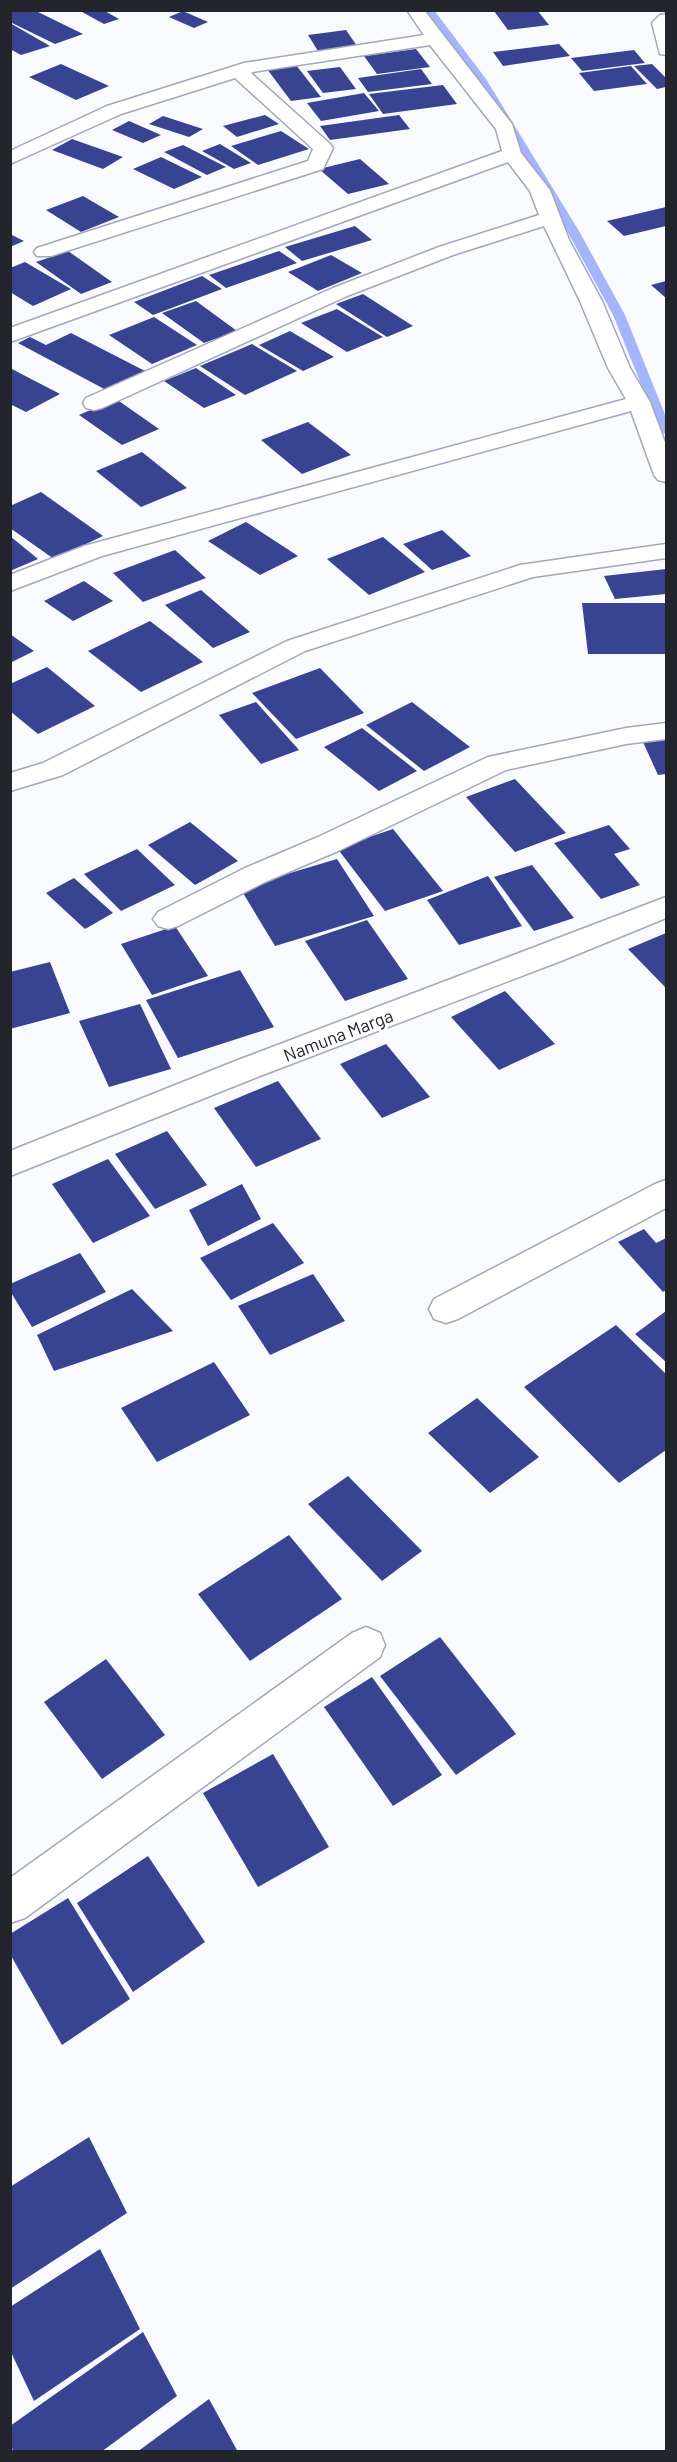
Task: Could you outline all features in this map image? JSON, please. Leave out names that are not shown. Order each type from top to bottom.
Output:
[{"type":"street","points":[[415,10],[505,128],[512,154],[540,190],[559,240],[591,300],[619,368],[639,402],[666,476]]},
{"type":"street","points":[[666,19],[661,24],[666,50]]},
{"type":"street","points":[[10,158],[114,110],[250,67],[435,39]]},
{"type":"street","points":[[44,252],[316,165],[323,148],[238,71]]},
{"type":"street","points":[[10,336],[512,154]]},
{"type":"street","points":[[94,403],[340,292],[446,251],[550,218]]},
{"type":"street","points":[[10,584],[93,551],[639,402]]},
{"type":"street","points":[[10,782],[53,769],[296,646],[529,570],[666,551]]},
{"type":"street","points":[[168,919],[255,875],[328,844],[498,764],[626,736],[666,731]]},
{"type":"street","name":"Namuna Marga","points":[[10,1164],[249,1068],[551,954],[666,907]]},
{"type":"street","points":[[446,1309],[666,1193]]},
{"type":"street","points":[[10,1903],[366,1645]]},
{"type":"building","points":[[10,10],[34,10],[83,34],[55,44],[10,22]]},
{"type":"building","points":[[103,10],[119,19],[104,24],[82,12]]},
{"type":"building","points":[[537,10],[549,25],[508,30],[494,11]]},
{"type":"building","points":[[183,11],[208,22],[194,28],[169,17]]},
{"type":"building","points":[[10,23],[50,46],[21,55],[10,49]]},
{"type":"building","points":[[346,30],[357,46],[318,51],[308,35]]},
{"type":"building","points":[[559,44],[570,56],[503,66],[493,52]]},
{"type":"building","points":[[416,49],[430,67],[377,74],[364,56]]},
{"type":"building","points":[[634,50],[645,63],[582,71],[571,58]]},
{"type":"building","points":[[61,64],[109,86],[76,100],[29,77]]},
{"type":"building","points":[[652,64],[666,78],[666,87],[657,89],[634,66]]},
{"type":"building","points":[[296,65],[321,97],[291,101],[267,69]]},
{"type":"building","points":[[631,66],[647,84],[594,91],[579,73]]},
{"type":"building","points":[[340,67],[356,89],[323,93],[307,71]]},
{"type":"building","points":[[421,69],[432,84],[368,92],[358,78]]},
{"type":"building","points":[[443,85],[457,104],[383,114],[369,94]]},
{"type":"building","points":[[364,93],[379,111],[321,121],[307,103]]},
{"type":"building","points":[[265,115],[279,124],[237,137],[223,126]]},
{"type":"building","points":[[399,115],[410,129],[330,140],[320,126]]},
{"type":"building","points":[[163,116],[203,129],[189,137],[149,124]]},
{"type":"building","points":[[129,121],[161,135],[143,143],[112,130]]},
{"type":"building","points":[[281,131],[309,149],[258,165],[231,146]]},
{"type":"building","points":[[72,139],[123,157],[103,169],[52,150]]},
{"type":"building","points":[[220,144],[251,163],[234,169],[202,151]]},
{"type":"building","points":[[183,145],[226,167],[207,175],[164,152]]},
{"type":"building","points":[[161,157],[202,177],[174,189],[133,169]]},
{"type":"building","points":[[360,159],[389,184],[348,194],[319,169]]},
{"type":"building","points":[[83,196],[119,217],[81,232],[46,210]]},
{"type":"building","points":[[666,207],[666,226],[624,236],[607,221]]},
{"type":"building","points":[[355,226],[372,240],[302,261],[285,247]]},
{"type":"building","points":[[10,234],[24,241],[10,247]]},
{"type":"building","points":[[68,251],[112,282],[81,294],[36,262]]},
{"type":"building","points":[[279,251],[297,263],[226,288],[209,275]]},
{"type":"building","points":[[331,255],[362,273],[318,291],[288,272]]},
{"type":"building","points":[[25,262],[71,289],[33,306],[10,292],[10,268]]},
{"type":"building","points":[[202,276],[222,289],[153,315],[134,302]]},
{"type":"building","points":[[666,281],[666,298],[651,285]]},
{"type":"building","points":[[363,294],[413,326],[387,337],[336,304]]},
{"type":"building","points":[[196,301],[237,331],[204,343],[162,313]]},
{"type":"building","points":[[337,309],[383,337],[347,352],[301,323]]},
{"type":"building","points":[[154,317],[197,345],[152,364],[109,335]]},
{"type":"building","points":[[290,331],[334,357],[303,371],[259,345]]},
{"type":"building","points":[[71,333],[145,371],[108,391],[18,343],[30,337],[46,345]]},
{"type":"building","points":[[252,344],[297,371],[245,395],[200,366]]},
{"type":"building","points":[[10,368],[60,394],[26,412],[10,404]]},
{"type":"building","points":[[196,368],[236,395],[204,408],[164,381]]},
{"type":"building","points":[[116,399],[159,429],[122,445],[79,415]]},
{"type":"building","points":[[308,422],[351,455],[302,474],[261,440]]},
{"type":"building","points":[[142,452],[187,488],[141,507],[96,471]]},
{"type":"building","points":[[41,492],[103,536],[54,559],[10,528],[10,506]]},
{"type":"building","points":[[246,522],[298,556],[260,575],[208,541]]},
{"type":"building","points":[[442,530],[471,556],[432,570],[403,544]]},
{"type":"building","points":[[10,536],[38,559],[10,571]]},
{"type":"building","points":[[383,537],[425,572],[369,595],[327,559]]},
{"type":"building","points":[[175,550],[206,578],[143,602],[113,573]]},
{"type":"building","points":[[666,569],[666,594],[615,599],[604,576]]},
{"type":"building","points":[[84,581],[113,601],[73,621],[44,601]]},
{"type":"building","points":[[201,590],[250,632],[213,648],[165,605]]},
{"type":"building","points":[[582,603],[666,603],[666,654],[588,654]]},
{"type":"building","points":[[150,621],[203,662],[141,692],[88,651]]},
{"type":"building","points":[[10,634],[34,651],[10,663]]},
{"type":"building","points":[[47,667],[95,706],[38,734],[10,711],[10,684]]},
{"type":"building","points":[[320,668],[364,713],[296,739],[252,693]]},
{"type":"building","points":[[256,702],[299,750],[261,764],[219,715]]},
{"type":"building","points":[[412,702],[470,747],[424,771],[366,725]]},
{"type":"building","points":[[362,728],[417,771],[379,791],[324,747]]},
{"type":"building","points":[[666,739],[666,774],[658,775],[643,742]]},
{"type":"building","points":[[515,779],[566,833],[515,852],[466,797]]},
{"type":"building","points":[[190,822],[238,861],[195,885],[148,845]]},
{"type":"building","points":[[609,825],[630,849],[614,854],[640,885],[601,899],[554,843]]},
{"type":"building","points":[[393,829],[443,891],[385,911],[337,848]]},
{"type":"building","points":[[137,849],[175,885],[121,911],[84,874]]},
{"type":"building","points":[[337,859],[374,916],[275,946],[240,888]]},
{"type":"building","points":[[532,865],[574,918],[534,931],[494,877]]},
{"type":"building","points":[[488,876],[522,926],[459,945],[427,900]]},
{"type":"building","points":[[74,878],[113,913],[85,929],[46,893]]},
{"type":"building","points":[[367,920],[408,979],[345,1001],[305,941]]},
{"type":"building","points":[[175,926],[208,976],[152,995],[121,944]]},
{"type":"building","points":[[666,933],[666,988],[628,949]]},
{"type":"building","points":[[50,962],[70,1013],[10,1029],[10,972]]},
{"type":"building","points":[[240,970],[274,1027],[178,1058],[146,1000]]},
{"type":"building","points":[[505,991],[555,1044],[499,1070],[451,1017]]},
{"type":"building","points":[[140,1004],[171,1069],[109,1087],[79,1021]]},
{"type":"building","points":[[386,1044],[430,1097],[382,1118],[340,1064]]},
{"type":"building","points":[[278,1081],[321,1139],[256,1167],[214,1108]]},
{"type":"building","points":[[167,1131],[207,1185],[155,1209],[115,1154]]},
{"type":"building","points":[[108,1159],[150,1216],[93,1243],[52,1184]]},
{"type":"building","points":[[242,1184],[261,1219],[208,1246],[189,1210]]},
{"type":"building","points":[[273,1223],[304,1263],[231,1300],[200,1258]]},
{"type":"building","points":[[644,1229],[656,1243],[666,1238],[666,1290],[663,1292],[618,1242]]},
{"type":"building","points":[[80,1253],[106,1292],[32,1327],[10,1291],[10,1284]]},
{"type":"building","points":[[313,1274],[345,1321],[270,1355],[238,1306]]},
{"type":"building","points":[[132,1289],[173,1331],[54,1371],[37,1335]]},
{"type":"building","points":[[666,1311],[666,1362],[635,1334]]},
{"type":"building","points":[[616,1325],[666,1374],[666,1450],[619,1483],[524,1387]]},
{"type":"building","points":[[214,1362],[250,1415],[157,1462],[121,1408]]},
{"type":"building","points":[[477,1398],[539,1457],[490,1493],[428,1433]]},
{"type":"building","points":[[348,1476],[422,1551],[382,1581],[308,1504]]},
{"type":"building","points":[[289,1535],[342,1599],[250,1661],[198,1594]]},
{"type":"building","points":[[440,1637],[516,1734],[456,1775],[380,1676]]},
{"type":"building","points":[[106,1659],[165,1735],[102,1779],[44,1702]]},
{"type":"building","points":[[372,1677],[442,1775],[393,1806],[324,1707]]},
{"type":"building","points":[[273,1754],[329,1847],[258,1887],[203,1793]]},
{"type":"building","points":[[148,1856],[205,1942],[133,1992],[77,1903]]},
{"type":"building","points":[[68,1898],[130,1999],[62,2045],[10,1954],[10,1934]]},
{"type":"building","points":[[89,2137],[127,2213],[10,2289],[10,2187]]},
{"type":"building","points":[[100,2249],[140,2329],[34,2401],[10,2350],[10,2307]]},
{"type":"building","points":[[143,2332],[177,2396],[101,2452],[14,2452],[10,2445],[10,2426]]},
{"type":"building","points":[[209,2399],[238,2452],[137,2452]]},
{"type":"waterway","points":[[429,10],[481,79],[573,231],[619,315],[666,431]]}]
